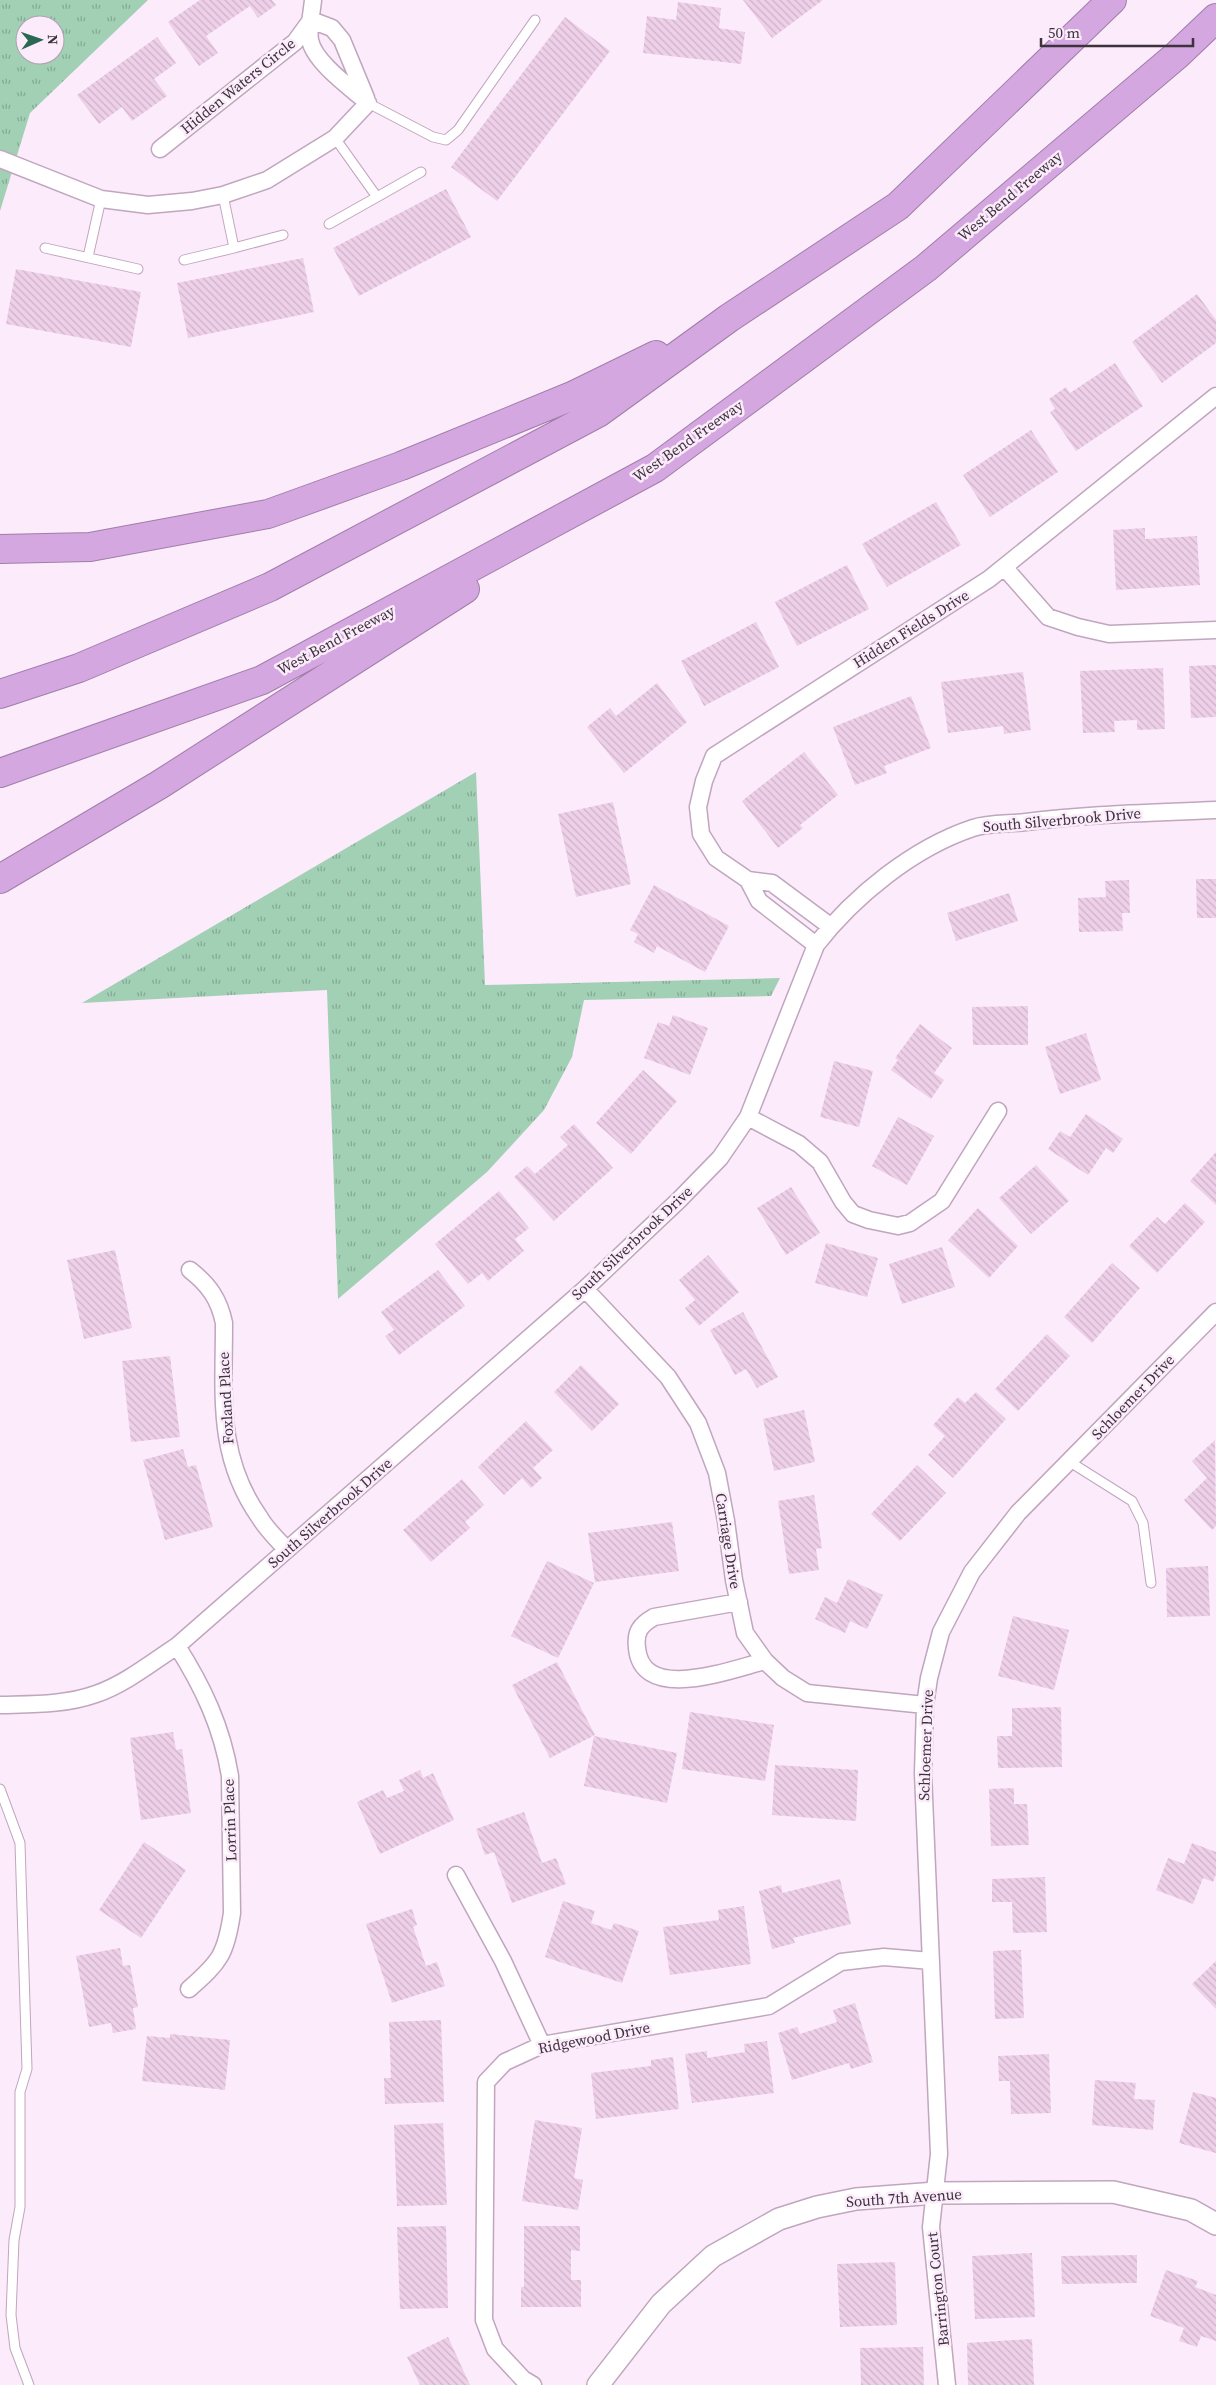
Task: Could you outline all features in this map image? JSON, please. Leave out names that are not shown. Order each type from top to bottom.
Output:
[{"type":"highway","points":[[0,694],[79,668],[270,587],[598,413],[729,318],[898,206],[1112,0]]},
{"type":"highway","name":"West Bend Freeway","points":[[0,773],[262,680],[654,468],[926,268],[1176,55],[1216,18]]},
{"type":"highway","points":[[0,550],[90,547],[268,514],[401,466],[572,396],[729,318]]},
{"type":"highway","points":[[0,879],[159,785],[654,468]]},
{"type":"street","name":"Hidden Waters Circle","points":[[313,0],[310,40],[315,52],[329,68],[368,103]]},
{"type":"street","name":"Hidden Waters Circle","points":[[160,149],[295,42],[312,20]]},
{"type":"street","points":[[0,159],[101,199],[148,205],[192,201],[223,195],[267,180],[335,138],[368,103],[342,40],[332,28],[312,20]]},
{"type":"street","name":"Hidden Fields Drive","points":[[830,926],[772,883],[748,880],[716,858],[700,834],[698,807],[704,781],[714,756],[989,579],[1216,396]]},
{"type":"street","points":[[1004,566],[1048,617],[1078,627],[1109,634],[1216,630]]},
{"type":"street","name":"South Silverbrook Drive","points":[[0,1705],[52,1704],[98,1694],[121,1682],[177,1646],[585,1288],[680,1200],[720,1158],[748,1117],[816,945],[830,926],[883,877],[925,851],[974,828],[1072,816],[1216,810]]},
{"type":"street","name":"Hidden Fields Drive","points":[[748,880],[759,901],[816,945]]},
{"type":"street","points":[[748,1117],[799,1144],[820,1162],[843,1202],[853,1214],[869,1220],[898,1226],[910,1223],[942,1201],[998,1111]]},
{"type":"street","name":"Foxland Place","points":[[190,1270],[213,1292],[222,1315],[226,1438],[234,1473],[260,1520],[287,1550]]},
{"type":"street","name":"Carriage Drive","points":[[585,1288],[668,1378],[698,1423],[717,1473],[738,1602],[745,1632],[765,1661],[783,1678],[807,1693],[925,1705]]},
{"type":"street","name":"Schloemer Drive","points":[[936,2193],[939,2154],[923,1773],[925,1705],[929,1678],[941,1632],[972,1572],[1018,1513],[1216,1312]]},
{"type":"street","points":[[738,1602],[654,1618],[641,1624],[636,1637],[637,1652],[644,1669],[658,1677],[673,1680],[690,1679],[765,1661]]},
{"type":"street","name":"Lorrin Place","points":[[177,1646],[199,1682],[215,1715],[226,1754],[231,1799],[232,1913],[230,1932],[225,1949],[219,1960],[189,1989]]},
{"type":"street","points":[[456,1875],[503,1961],[542,2045]]},
{"type":"street","name":"Ridgewood Drive","points":[[533,2385],[522,2379],[495,2349],[484,2320],[486,2082],[505,2062],[542,2045],[768,2006],[841,1962],[884,1957],[931,1961]]},
{"type":"street","name":"South 7th Avenue","points":[[598,2385],[661,2304],[713,2256],[779,2219],[816,2207],[856,2198],[936,2193],[1113,2192],[1191,2210],[1216,2224]]},
{"type":"street","name":"Barrington Court","points":[[936,2193],[931,2227],[947,2385]]},
{"type":"lane","points":[[368,103],[433,137],[446,140],[458,130],[535,20]]},
{"type":"lane","points":[[335,138],[377,197]]},
{"type":"lane","points":[[329,224],[421,172]]},
{"type":"lane","points":[[223,195],[234,248]]},
{"type":"lane","points":[[88,257],[101,199]]},
{"type":"lane","points":[[184,260],[283,235]]},
{"type":"lane","points":[[45,248],[138,269]]},
{"type":"lane","points":[[1070,1462],[1132,1501],[1143,1523],[1151,1583]]},
{"type":"lane","points":[[0,1790],[20,1843],[27,2069],[20,2092],[20,2207],[14,2240],[11,2315],[15,2348],[28,2385]]},
{"type":"green space","points":[[0,0],[148,0],[30,113],[0,211]]},
{"type":"green space","points":[[476,772],[485,985],[780,978],[771,996],[584,1000],[572,1057],[544,1110],[487,1172],[338,1299],[327,990],[82,1003]]},
{"type":"building","points":[[200,0],[272,0],[276,5],[258,18],[250,6],[206,36],[218,53],[199,66],[168,22]]},
{"type":"building","points":[[743,0],[823,0],[772,38]]},
{"type":"building","points":[[678,2],[721,8],[719,28],[745,32],[741,64],[643,53],[647,16],[676,20]]},
{"type":"building","points":[[565,17],[610,51],[497,201],[451,167]]},
{"type":"building","points":[[157,37],[176,63],[154,79],[167,96],[132,121],[122,107],[99,124],[77,95]]},
{"type":"building","points":[[446,189],[471,237],[359,296],[333,248]]},
{"type":"building","points":[[303,258],[314,312],[188,338],[177,283]]},
{"type":"building","points":[[16,269],[141,292],[131,347],[6,324]]},
{"type":"building","points":[[1197,294],[1216,320],[1216,343],[1162,383],[1132,342]]},
{"type":"building","points":[[1115,363],[1143,406],[1076,451],[1050,412],[1055,409],[1049,399],[1066,387],[1070,393]]},
{"type":"building","points":[[1031,430],[1058,472],[990,517],[963,475]]},
{"type":"building","points":[[936,502],[961,545],[887,587],[862,544]]},
{"type":"building","points":[[1145,528],[1145,539],[1197,536],[1200,585],[1116,590],[1113,530]]},
{"type":"building","points":[[847,565],[869,609],[797,646],[775,602]]},
{"type":"building","points":[[756,622],[779,667],[704,706],[681,661]]},
{"type":"building","points":[[1216,665],[1216,717],[1191,718],[1189,666]]},
{"type":"building","points":[[1163,668],[1165,729],[1137,730],[1137,720],[1114,721],[1115,732],[1083,733],[1080,671]]},
{"type":"building","points":[[1023,672],[1031,730],[1004,734],[1003,726],[948,733],[941,682]]},
{"type":"building","points":[[657,683],[687,722],[624,773],[587,727],[610,708],[616,716]]},
{"type":"building","points":[[911,696],[931,748],[884,766],[887,773],[855,785],[833,727]]},
{"type":"building","points":[[804,752],[838,795],[800,825],[803,828],[778,848],[742,801]]},
{"type":"building","points":[[613,802],[631,884],[576,897],[558,814]]},
{"type":"building","points":[[1196,879],[1216,879],[1216,918],[1197,918]]},
{"type":"building","points":[[1129,880],[1130,913],[1122,913],[1123,931],[1079,932],[1078,898],[1106,897],[1105,881]]},
{"type":"building","points":[[654,885],[729,926],[705,972],[657,946],[654,953],[634,942],[638,934],[630,930]]},
{"type":"building","points":[[1009,893],[1018,921],[956,941],[947,913]]},
{"type":"building","points":[[1028,1006],[1028,1045],[973,1045],[972,1007]]},
{"type":"building","points":[[673,1015],[708,1028],[690,1075],[644,1058],[658,1022],[669,1026]]},
{"type":"building","points":[[920,1024],[952,1048],[934,1073],[944,1080],[931,1099],[891,1070],[898,1060],[895,1058]]},
{"type":"building","points":[[1086,1033],[1101,1080],[1060,1094],[1045,1047]]},
{"type":"building","points":[[834,1061],[873,1071],[859,1127],[820,1117]]},
{"type":"building","points":[[643,1070],[677,1101],[631,1154],[596,1123]]},
{"type":"building","points":[[1086,1114],[1123,1139],[1113,1153],[1106,1148],[1088,1175],[1048,1149],[1060,1131],[1070,1137]]},
{"type":"building","points":[[898,1117],[934,1136],[907,1185],[872,1166]]},
{"type":"building","points":[[574,1124],[613,1168],[554,1221],[514,1177],[527,1166],[535,1174],[568,1145],[560,1137]]},
{"type":"building","points":[[1216,1152],[1216,1205],[1190,1181]]},
{"type":"building","points":[[1036,1165],[1069,1201],[1031,1234],[999,1198]]},
{"type":"building","points":[[791,1187],[820,1233],[786,1255],[757,1208]]},
{"type":"building","points":[[499,1191],[529,1228],[515,1239],[524,1251],[488,1281],[482,1273],[468,1284],[435,1244]]},
{"type":"building","points":[[1185,1203],[1205,1222],[1157,1273],[1129,1246],[1157,1217],[1165,1224]]},
{"type":"building","points":[[978,1208],[1018,1246],[989,1278],[948,1240]]},
{"type":"building","points":[[826,1243],[878,1258],[867,1297],[815,1283]]},
{"type":"building","points":[[942,1247],[955,1287],[902,1304],[889,1264]]},
{"type":"building","points":[[115,1250],[132,1328],[84,1339],[67,1260]]},
{"type":"building","points":[[708,1255],[739,1292],[699,1326],[685,1308],[695,1300],[679,1280]]},
{"type":"building","points":[[1112,1263],[1140,1288],[1092,1343],[1064,1317]]},
{"type":"building","points":[[438,1270],[465,1306],[399,1355],[385,1336],[394,1330],[381,1312]]},
{"type":"building","points":[[743,1312],[778,1377],[757,1388],[746,1369],[735,1375],[710,1330]]},
{"type":"building","points":[[1047,1334],[1070,1356],[1018,1411],[995,1389]]},
{"type":"building","points":[[170,1356],[180,1437],[131,1442],[122,1361]]},
{"type":"building","points":[[581,1365],[619,1404],[592,1431],[554,1392]]},
{"type":"building","points":[[976,1392],[1006,1419],[953,1478],[928,1455],[945,1436],[933,1425],[958,1397],[965,1403]]},
{"type":"building","points":[[804,1410],[815,1462],[774,1471],[763,1419]]},
{"type":"building","points":[[526,1421],[553,1450],[533,1468],[542,1478],[531,1488],[522,1478],[504,1495],[478,1467]]},
{"type":"building","points":[[1215,1440],[1216,1526],[1212,1530],[1184,1500],[1207,1478],[1192,1461]]},
{"type":"building","points":[[183,1449],[188,1467],[196,1465],[213,1527],[165,1540],[143,1460]]},
{"type":"building","points":[[917,1465],[946,1493],[900,1541],[871,1514]]},
{"type":"building","points":[[462,1479],[484,1505],[465,1522],[470,1528],[431,1562],[403,1530]]},
{"type":"building","points":[[814,1495],[822,1548],[816,1549],[819,1570],[789,1574],[778,1501]]},
{"type":"building","points":[[672,1522],[679,1571],[595,1582],[588,1533]]},
{"type":"building","points":[[547,1561],[594,1583],[558,1658],[511,1636]]},
{"type":"building","points":[[1208,1566],[1210,1616],[1167,1617],[1166,1568]]},
{"type":"building","points":[[848,1579],[883,1595],[867,1629],[850,1621],[845,1633],[815,1619],[825,1597],[837,1603]]},
{"type":"building","points":[[1013,1616],[1069,1630],[1054,1690],[998,1676]]},
{"type":"building","points":[[557,1662],[595,1735],[550,1758],[512,1685]]},
{"type":"building","points":[[1061,1707],[1062,1767],[998,1768],[997,1736],[1012,1736],[1012,1708]]},
{"type":"building","points":[[690,1712],[774,1725],[765,1781],[682,1769]]},
{"type":"building","points":[[173,1732],[176,1750],[182,1749],[191,1813],[141,1820],[130,1738]]},
{"type":"building","points":[[594,1736],[677,1753],[667,1803],[584,1786]]},
{"type":"building","points":[[775,1765],[858,1770],[856,1821],[772,1815]]},
{"type":"building","points":[[420,1770],[423,1778],[433,1773],[454,1820],[380,1854],[357,1802],[383,1790],[387,1798],[404,1791],[399,1780]]},
{"type":"building","points":[[1014,1788],[1014,1804],[1027,1804],[1029,1845],[991,1846],[989,1789]]},
{"type":"building","points":[[524,1812],[542,1863],[556,1858],[566,1884],[512,1903],[494,1852],[485,1855],[476,1829]]},
{"type":"building","points":[[144,1842],[186,1870],[141,1938],[99,1910]]},
{"type":"building","points":[[1192,1843],[1216,1852],[1216,1874],[1213,1882],[1203,1878],[1193,1904],[1156,1890],[1168,1858],[1184,1864]]},
{"type":"building","points":[[1045,1877],[1047,1932],[1013,1933],[1012,1902],[992,1902],[992,1879]]},
{"type":"building","points":[[840,1879],[851,1924],[793,1938],[795,1943],[772,1949],[759,1891],[781,1885],[782,1893]]},
{"type":"building","points":[[563,1901],[595,1911],[591,1923],[611,1930],[614,1923],[639,1931],[622,1983],[545,1957]]},
{"type":"building","points":[[744,1906],[751,1964],[670,1975],[663,1927],[719,1920],[718,1910]]},
{"type":"building","points":[[412,1909],[417,1925],[413,1927],[426,1966],[437,1962],[445,1986],[392,2003],[366,1924]]},
{"type":"building","points":[[120,1948],[123,1966],[130,1965],[138,2007],[133,2008],[136,2029],[113,2033],[111,2023],[89,2027],[76,1956]]},
{"type":"building","points":[[1021,1950],[1024,2018],[995,2019],[993,1951]]},
{"type":"building","points":[[1216,1961],[1216,2009],[1192,1984]]},
{"type":"building","points":[[855,2003],[873,2062],[851,2069],[849,2063],[792,2080],[778,2033],[797,2027],[800,2034],[837,2022],[833,2010]]},
{"type":"building","points":[[441,2020],[444,2102],[385,2104],[384,2078],[391,2078],[389,2022]]},
{"type":"building","points":[[170,2034],[230,2040],[225,2090],[142,2081],[147,2036],[170,2038]]},
{"type":"building","points":[[767,2041],[774,2093],[692,2103],[685,2054],[707,2051],[707,2058],[745,2052],[744,2044]]},
{"type":"building","points":[[1049,2054],[1051,2113],[1011,2114],[1010,2081],[999,2081],[998,2056]]},
{"type":"building","points":[[673,2057],[679,2109],[596,2119],[591,2073],[651,2066],[651,2060]]},
{"type":"building","points":[[1095,2080],[1136,2083],[1134,2099],[1155,2100],[1153,2130],[1092,2125]]},
{"type":"building","points":[[1193,2092],[1216,2098],[1216,2153],[1179,2143]]},
{"type":"building","points":[[535,2120],[582,2128],[574,2178],[583,2180],[578,2210],[522,2201]]},
{"type":"building","points":[[443,2123],[447,2205],[397,2206],[394,2125]]},
{"type":"building","points":[[446,2226],[448,2308],[400,2309],[397,2227]]},
{"type":"building","points":[[524,2226],[580,2226],[580,2251],[571,2250],[571,2280],[581,2280],[581,2307],[521,2307],[521,2287],[524,2287]]},
{"type":"building","points":[[1032,2253],[1035,2317],[975,2319],[972,2256]]},
{"type":"building","points":[[1137,2255],[1137,2283],[1062,2284],[1061,2256]]},
{"type":"building","points":[[895,2262],[897,2325],[840,2327],[837,2264]]},
{"type":"building","points":[[1166,2270],[1198,2281],[1195,2287],[1216,2295],[1216,2341],[1201,2336],[1197,2347],[1179,2341],[1184,2328],[1150,2316]]},
{"type":"building","points":[[448,2337],[470,2385],[420,2385],[407,2357]]},
{"type":"building","points":[[1032,2339],[1034,2385],[968,2385],[967,2343]]},
{"type":"building","points":[[923,2347],[924,2385],[861,2385],[860,2348]]}]
